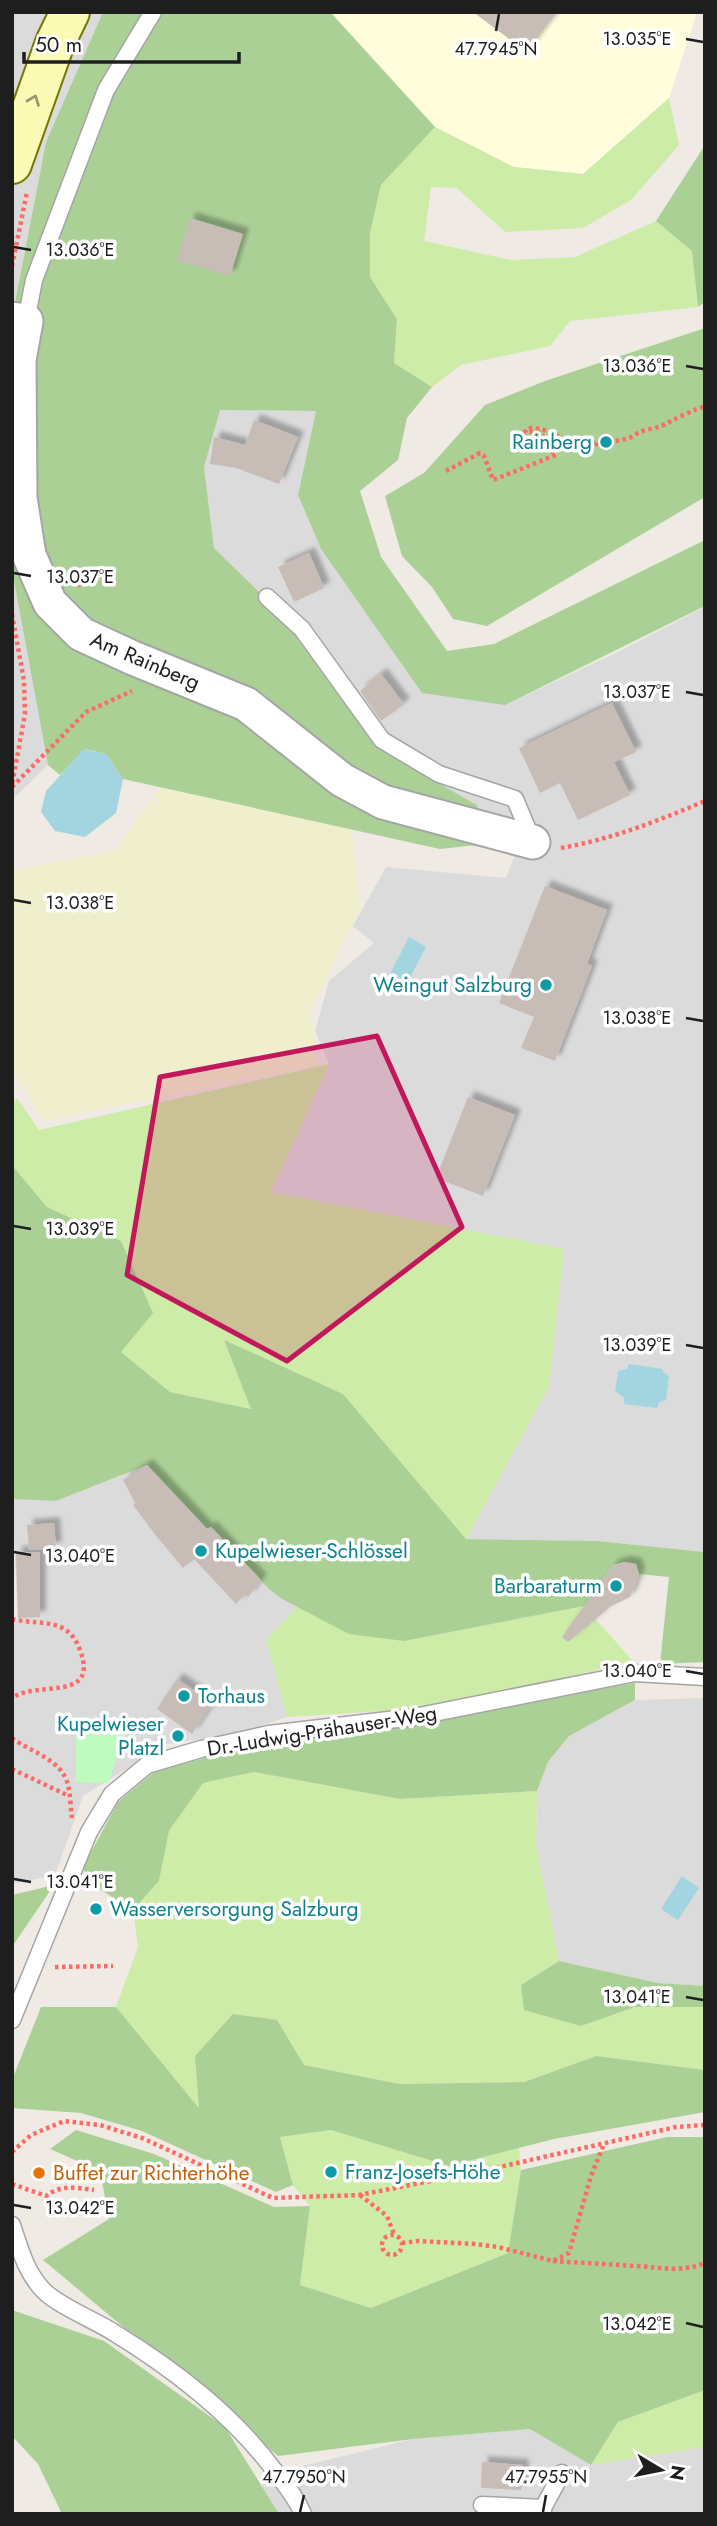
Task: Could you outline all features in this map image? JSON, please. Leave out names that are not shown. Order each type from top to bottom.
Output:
[{"type":"street","points":[[12,164],[70,12]]},
{"type":"street","name":"Am Rainberg","points":[[19,320],[20,498],[29,555],[50,603],[81,634],[132,658],[246,704],[342,780],[383,802],[533,842]]},
{"type":"lane","name":"Am Rainberg","points":[[19,320],[106,90],[153,12]]},
{"type":"lane","points":[[267,597],[302,629],[382,740],[439,774],[515,799],[533,842]]},
{"type":"lane","name":"Dr.-Ludwig-Prähauser-Weg","points":[[12,2020],[89,1832],[112,1794],[147,1765],[201,1749],[269,1734],[414,1717],[635,1673],[705,1677]]},
{"type":"lane","points":[[12,2225],[31,2276],[46,2294],[114,2332],[185,2381],[224,2413],[264,2455],[299,2503],[303,2514]]},
{"type":"lane","points":[[482,2505],[543,2511],[562,2473]]},
{"type":"path","points":[[446,471],[480,453],[484,456],[493,480],[556,455],[542,444],[542,436],[538,431],[525,432],[527,428],[550,430],[569,442],[586,447],[628,439],[641,431],[659,427],[705,407]]},
{"type":"path","points":[[72,569],[82,590]]},
{"type":"path","points":[[12,614],[24,681],[25,714],[12,786]]},
{"type":"path","name":"Am Rainberg","points":[[12,786],[86,712],[135,690]]},
{"type":"path","points":[[533,842],[559,849],[592,842],[649,825],[705,801]]},
{"type":"path","points":[[12,1619],[68,1629],[76,1637],[84,1660],[82,1677],[74,1685],[20,1693],[12,1698]]},
{"type":"path","points":[[12,1738],[60,1769],[70,1797],[71,1818],[89,1832]]},
{"type":"path","points":[[12,1769],[70,1797]]},
{"type":"path","points":[[32,1967],[113,1966]]},
{"type":"path","points":[[12,2152],[32,2135],[64,2121],[100,2125],[142,2138],[274,2198],[359,2195],[482,2171],[676,2127],[705,2125]]},
{"type":"path","points":[[552,2261],[569,2253],[591,2176],[604,2143]]},
{"type":"path","points":[[12,2184],[46,2196],[66,2186],[94,2190]]},
{"type":"path","points":[[359,2195],[387,2216],[394,2234],[401,2239],[403,2248],[397,2254],[388,2255],[382,2242],[387,2235],[394,2234]]},
{"type":"path","points":[[402,2243],[418,2241],[498,2247],[552,2261],[659,2269],[688,2269],[705,2263]]},
{"type":"highlighted area","points":[[377,1036],[462,1227],[287,1361],[127,1275],[160,1077]]},
{"type":"shaded area","points":[[12,12],[103,12],[46,142],[12,318]]},
{"type":"shaded area","points":[[331,12],[697,12],[669,98],[583,174],[514,167],[435,127]]},
{"type":"shaded area","points":[[219,410],[316,411],[298,495],[321,549],[505,705],[618,652],[705,607],[705,1552],[597,1541],[466,1539],[549,1387],[564,1249],[271,1192],[329,1064],[315,1031],[329,981],[374,943],[353,926],[386,867],[506,878],[514,857],[486,844],[477,805],[377,748],[299,631],[214,548],[204,467]]},
{"type":"shaded area","points":[[12,570],[48,765],[12,800]]},
{"type":"shaded area","points":[[147,1465],[207,1529],[211,1527],[282,1599],[298,1606],[267,1639],[287,1717],[240,1733],[166,1744],[83,1796],[55,1875],[12,1884],[12,1626],[18,1618],[12,1499],[56,1501]]},
{"type":"shaded area","points":[[705,1698],[705,1986],[658,1983],[559,1961],[536,1845],[537,1791],[548,1762],[569,1736],[635,1700]]},
{"type":"shaded area","points":[[531,2429],[591,2465],[705,2447],[705,2514],[253,2514],[266,2475],[413,2439]]},
{"type":"green space","points":[[103,12],[330,12],[435,127],[381,185],[370,233],[370,277],[397,319],[394,363],[432,387],[407,418],[398,460],[360,491],[381,557],[447,651],[494,644],[705,540],[705,606],[505,705],[422,693],[321,549],[298,495],[316,411],[220,410],[204,467],[214,548],[299,631],[377,748],[477,805],[486,844],[440,849],[123,779],[106,754],[85,749],[60,775],[48,765],[12,570],[12,318],[46,142]]},
{"type":"green space","points":[[669,98],[679,145],[631,200],[583,228],[505,232],[457,188],[431,187],[424,241],[511,260],[575,257],[656,221],[692,251],[698,307],[570,321],[550,346],[461,365],[432,387],[394,363],[397,319],[370,277],[370,233],[381,185],[435,127],[514,167],[583,174]]},
{"type":"green space","points":[[705,145],[705,302],[698,307],[692,251],[656,221]]},
{"type":"green space","name":"Rainberg","points":[[705,328],[705,497],[487,626],[453,619],[432,587],[402,556],[385,496],[424,473],[485,405],[545,381]]},
{"type":"green space","points":[[172,772],[349,815],[361,907],[311,1009],[318,1065],[44,1121],[12,1070],[12,870],[114,851]]},
{"type":"green space","points":[[329,1064],[271,1192],[564,1249],[549,1387],[466,1539],[343,1394],[224,1341],[252,1409],[170,1392],[121,1352],[121,1241],[47,1207],[12,1165],[12,1106],[17,1098],[39,1130]]},
{"type":"green space","points":[[12,1165],[47,1207],[121,1241],[153,1313],[121,1352],[170,1392],[251,1409],[224,1340],[343,1394],[466,1539],[597,1541],[705,1552],[705,1662],[660,1664],[669,1577],[639,1574],[625,1562],[613,1565],[584,1606],[404,1641],[349,1634],[282,1599],[269,1589],[211,1527],[207,1529],[147,1465],[56,1501],[12,1499]]},
{"type":"green space","points":[[298,1606],[316,1615],[404,1641],[584,1606],[633,1661],[446,1707],[287,1717],[266,1639]]},
{"type":"green space","points":[[635,1683],[635,1700],[569,1736],[548,1762],[537,1791],[400,1799],[254,1772],[203,1783],[169,1831],[159,1881],[133,1910],[88,1882],[83,1867],[118,1802],[155,1771],[263,1743],[421,1721]]},
{"type":"green space","points":[[76,1718],[125,1733],[108,1783],[76,1782]]},
{"type":"green space","points":[[254,1772],[400,1799],[537,1791],[536,1845],[559,1961],[521,1985],[581,2026],[635,2007],[705,2007],[705,2070],[596,2056],[524,2082],[400,2084],[304,2065],[277,2020],[200,2109],[116,2007],[138,1947],[133,1910],[159,1881],[169,1831],[203,1783]]},
{"type":"green space","points":[[54,1885],[12,1947],[12,1895]]},
{"type":"green space","points":[[559,1961],[658,1983],[705,1986],[705,2007],[635,2007],[581,2026],[524,2010],[521,1985]]},
{"type":"green space","points":[[41,2007],[116,2007],[199,2108],[195,2056],[233,2014],[277,2020],[304,2065],[400,2084],[524,2082],[596,2056],[705,2070],[705,2112],[554,2139],[449,2166],[331,2130],[280,2137],[293,2185],[276,2192],[142,2131],[81,2113],[12,2108],[12,2080]]},
{"type":"green space","points":[[76,2130],[154,2154],[274,2207],[310,2206],[300,2285],[371,2308],[508,2253],[521,2170],[667,2137],[705,2137],[705,2390],[618,2422],[591,2465],[530,2429],[413,2439],[278,2456],[43,2260],[109,2219],[100,2171],[50,2149]]},
{"type":"green space","points":[[331,2130],[449,2166],[519,2148],[521,2170],[508,2253],[371,2308],[300,2285],[310,2206],[293,2185],[280,2137]]},
{"type":"green space","points":[[12,2310],[104,2341],[225,2427],[279,2514],[62,2514],[38,2464],[12,2436]]},
{"type":"green space","points":[[705,2390],[705,2447],[591,2465],[618,2422]]},
{"type":"water","points":[[84,749],[106,754],[123,779],[116,813],[85,837],[55,831],[41,812],[46,791]]},
{"type":"water","points":[[409,937],[426,947],[407,983],[390,974]]},
{"type":"water","points":[[629,1364],[663,1369],[669,1376],[666,1400],[659,1402],[657,1408],[624,1404],[624,1398],[615,1391],[618,1371],[627,1369]]},
{"type":"water","points":[[682,1876],[699,1888],[678,1920],[661,1909]]},
{"type":"building","points":[[473,12],[557,12],[527,52]]},
{"type":"building","points":[[190,218],[243,234],[230,276],[177,260]]},
{"type":"building","points":[[254,420],[298,437],[279,484],[236,468],[210,464],[214,437],[245,445]]},
{"type":"building","points":[[309,553],[324,588],[294,602],[278,567]]},
{"type":"building","points":[[381,674],[404,704],[381,721],[360,691]]},
{"type":"building","points":[[612,703],[636,752],[614,762],[630,795],[578,820],[560,783],[540,793],[519,748]]},
{"type":"building","name":"Weingut Salzburg","points":[[545,886],[607,910],[587,964],[592,966],[555,1061],[521,1048],[534,1017],[499,1003]]},
{"type":"building","points":[[468,1097],[515,1115],[483,1196],[436,1178]]},
{"type":"building","name":"Kupelwieser-Schlössel","points":[[147,1465],[207,1529],[211,1527],[261,1580],[248,1597],[245,1594],[236,1604],[194,1559],[183,1568],[157,1537],[133,1505],[135,1503],[123,1480]]},
{"type":"building","points":[[54,1523],[56,1548],[29,1550],[27,1525]]},
{"type":"building","points":[[16,1552],[40,1552],[40,1617],[18,1618]]},
{"type":"building","name":"Barbaraturm","points":[[625,1562],[636,1564],[639,1574],[630,1597],[611,1606],[568,1642],[562,1637],[613,1565]]},
{"type":"building","name":"Torhaus","points":[[177,1679],[213,1703],[192,1734],[157,1709]]},
{"type":"building","points":[[482,2462],[523,2465],[521,2490],[481,2488]]},
{"type":"place","name":"Rainberg","points":[[606,442]]},
{"type":"place","name":"Weingut Salzburg","points":[[546,985]]},
{"type":"place","name":"Kupelwieser-Schlössel","points":[[201,1551]]},
{"type":"place","name":"Barbaraturm","points":[[616,1586]]},
{"type":"place","name":"Torhaus","points":[[184,1696]]},
{"type":"place","name":"Kupelwieser Platzl","points":[[178,1736]]},
{"type":"place","name":"Wasserversorgung Salzburg","points":[[96,1909]]},
{"type":"place","name":"Franz-Josefs-Höhe","points":[[331,2172]]},
{"type":"place","name":"Buffet zur Richterhöhe","points":[[39,2173]]}]
